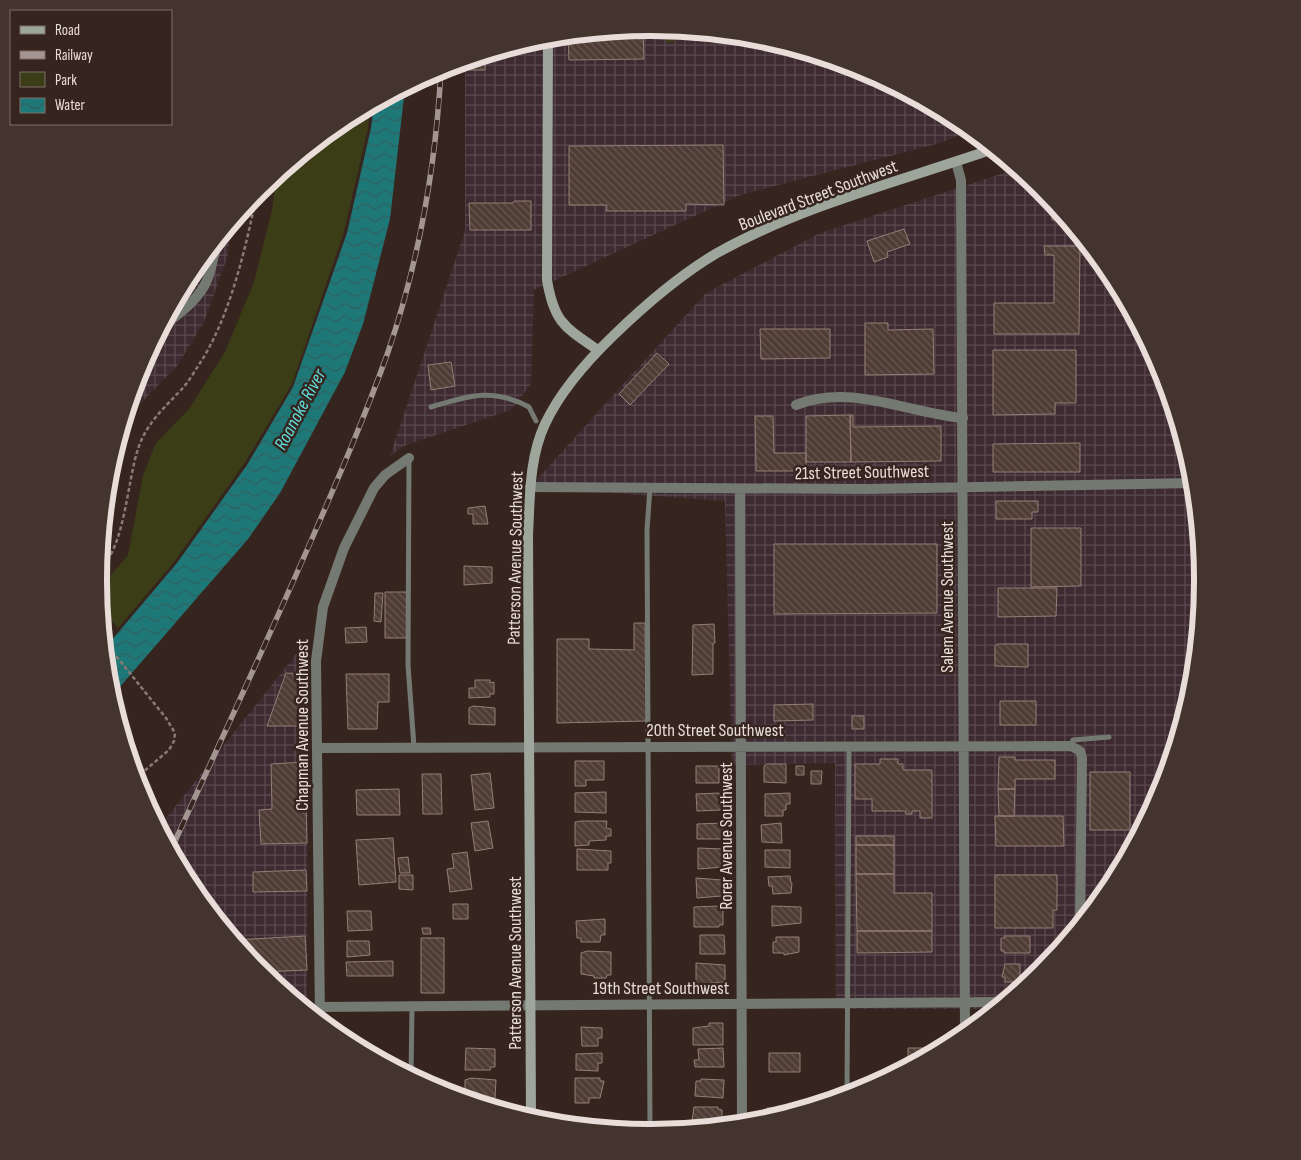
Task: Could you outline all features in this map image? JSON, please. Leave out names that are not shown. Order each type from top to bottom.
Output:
[{"type":"main road","points":[[548,46],[547,280],[551,304],[564,325],[598,350]]},
{"type":"main road","name":"Boulevard Street Southwest","points":[[598,350],[663,291],[716,254],[744,239],[822,207],[986,152]]},
{"type":"main road","name":"Patterson Avenue Southwest","points":[[531,1110],[528,535],[530,487],[540,423],[598,350]]},
{"type":"street","name":"Salem Avenue Southwest","points":[[956,162],[961,180],[965,1023]]},
{"type":"street","points":[[176,315],[192,302],[201,291],[207,279],[213,257]]},
{"type":"street","points":[[796,405],[825,396],[842,395],[963,418]]},
{"type":"street","name":"Chapman Avenue Southwest","points":[[320,1012],[317,748],[318,633],[329,586],[374,488],[385,475],[409,458]]},
{"type":"street","name":"21st Street Southwest","points":[[530,487],[740,489],[1186,484]]},
{"type":"street","name":"Rorer Avenue Southwest","points":[[740,489],[742,1115]]},
{"type":"street","points":[[1071,746],[1080,751],[1082,758],[1085,907]]},
{"type":"street","name":"20th Street Southwest","points":[[317,748],[1071,746]]},
{"type":"street","name":"19th Street Southwest","points":[[320,1007],[993,1002]]},
{"type":"lane","points":[[431,407],[468,396],[486,394],[503,396],[529,406],[540,423]]},
{"type":"lane","points":[[409,458],[408,665],[414,747]]},
{"type":"lane","points":[[650,488],[647,530],[650,667],[648,746],[650,831],[648,1004],[650,1124]]},
{"type":"lane","name":"20th Street Southwest","points":[[1071,746],[1073,740],[1109,737]]},
{"type":"lane","points":[[847,1087],[849,746]]},
{"type":"lane","points":[[411,1068],[412,1005]]},
{"type":"path","points":[[108,559],[114,550],[131,474],[148,426],[181,390],[211,341],[234,284],[254,209]]},
{"type":"path","points":[[111,650],[166,718],[174,733],[174,741],[170,750],[142,773]]},
{"type":"shaded area","points":[[650,36],[686,37],[757,47],[825,65],[859,78],[891,92],[962,134],[940,143],[740,195],[534,290],[531,384],[511,410],[406,445],[390,456],[465,231],[465,69],[544,47],[615,37]]},
{"type":"shaded area","points":[[1009,171],[1059,221],[1082,249],[1103,278],[1121,308],[1153,372],[1176,439],[1184,474],[1193,544],[1193,616],[1190,651],[1176,721],[1153,788],[1121,852],[1103,882],[1082,911],[1035,964],[984,1009],[836,1009],[835,763],[732,765],[725,501],[530,487],[706,293],[820,233]]},
{"type":"shaded area","points":[[231,235],[228,255],[204,322],[177,366],[136,408],[126,437],[108,545],[111,509],[125,439],[148,372],[180,308],[198,278]]},
{"type":"shaded area","points":[[308,639],[307,1001],[266,964],[219,911],[198,882],[164,821]]},
{"type":"green space","points":[[663,36],[686,37],[667,43]]},
{"type":"green space","points":[[369,115],[368,128],[344,232],[292,384],[244,464],[174,562],[118,628],[108,616],[107,580],[128,555],[143,475],[156,443],[189,409],[225,352],[254,282],[272,210],[275,187],[319,149]]},
{"type":"water","name":"Roanoke River","points":[[404,95],[390,219],[363,324],[345,372],[280,493],[248,539],[118,689],[110,642],[177,563],[247,465],[293,387],[347,233],[373,113]]},
{"type":"building","points":[[643,36],[644,59],[569,60],[568,43],[615,37]]},
{"type":"building","points":[[485,62],[485,70],[469,70],[469,68]]},
{"type":"building","points":[[723,145],[724,205],[686,204],[686,211],[606,211],[607,205],[569,205],[569,146]]},
{"type":"building","points":[[514,201],[531,201],[531,230],[470,230],[469,203],[513,203]]},
{"type":"building","points":[[1052,214],[1058,220],[1052,220]]},
{"type":"building","points":[[904,229],[910,244],[887,252],[888,257],[874,262],[867,241]]},
{"type":"building","points":[[1044,246],[1080,247],[1079,334],[994,334],[994,303],[1054,303],[1054,255],[1045,255]]},
{"type":"building","points":[[865,323],[888,323],[888,330],[933,329],[934,374],[865,375]]},
{"type":"building","points":[[760,329],[830,329],[830,358],[761,359]]},
{"type":"building","points":[[993,350],[1076,350],[1076,403],[1055,403],[1055,414],[993,415]]},
{"type":"building","points":[[657,353],[669,364],[630,405],[619,394]]},
{"type":"building","points":[[451,362],[455,386],[431,390],[428,365]]},
{"type":"building","points":[[850,415],[851,462],[806,462],[806,416]]},
{"type":"building","points":[[850,415],[853,415],[853,427],[941,426],[941,461],[851,462]]},
{"type":"building","points":[[755,416],[773,416],[774,453],[806,453],[806,471],[756,471]]},
{"type":"building","points":[[1080,443],[1080,472],[993,472],[993,444]]},
{"type":"building","points":[[996,501],[1038,501],[1038,512],[1032,512],[1032,519],[996,519]]},
{"type":"building","points":[[485,506],[488,524],[473,524],[473,514],[468,514],[468,508]]},
{"type":"building","points":[[1031,528],[1081,528],[1081,586],[1031,587]]},
{"type":"building","points":[[774,544],[937,544],[937,613],[774,614]]},
{"type":"building","points":[[464,566],[492,567],[492,583],[464,585]]},
{"type":"building","points":[[998,588],[1057,588],[1056,616],[998,617]]},
{"type":"building","points":[[385,592],[407,592],[407,638],[385,638]]},
{"type":"building","points":[[375,593],[383,593],[381,622],[374,621]]},
{"type":"building","points":[[634,623],[645,623],[646,721],[557,723],[557,639],[589,639],[589,649],[634,650]]},
{"type":"building","points":[[714,624],[713,674],[692,675],[693,625]]},
{"type":"building","points":[[366,627],[367,642],[346,643],[345,628]]},
{"type":"building","points":[[997,644],[1028,644],[1028,667],[995,666],[995,646]]},
{"type":"building","points":[[286,673],[304,674],[304,726],[267,726]]},
{"type":"building","points":[[346,674],[389,674],[389,702],[378,702],[377,729],[348,729]]},
{"type":"building","points":[[475,680],[490,680],[490,683],[494,682],[494,694],[490,694],[490,697],[469,698],[469,688],[475,688]]},
{"type":"building","points":[[1000,701],[1036,701],[1036,725],[1000,725]]},
{"type":"building","points":[[813,704],[813,720],[774,721],[774,705]]},
{"type":"building","points":[[473,706],[495,708],[495,725],[469,724],[469,708]]},
{"type":"building","points":[[852,716],[864,716],[864,729],[852,729]]},
{"type":"building","points":[[999,757],[1015,757],[1015,760],[1055,760],[1055,779],[1015,779],[1015,789],[998,789]]},
{"type":"building","points":[[880,759],[898,759],[898,764],[903,764],[903,770],[932,770],[932,818],[920,818],[920,811],[912,811],[912,814],[906,814],[906,811],[872,811],[872,799],[855,799],[855,764],[880,764]]},
{"type":"building","points":[[575,761],[604,761],[604,780],[586,780],[586,786],[575,786]]},
{"type":"building","points":[[305,762],[307,843],[261,844],[259,810],[272,809],[271,764]]},
{"type":"building","points":[[767,764],[786,764],[786,783],[764,782],[764,766]]},
{"type":"building","points":[[696,766],[719,766],[719,783],[696,783]]},
{"type":"building","points":[[796,766],[804,766],[804,775],[796,775]]},
{"type":"building","points":[[811,771],[822,771],[821,784],[811,784]]},
{"type":"building","points":[[1090,772],[1130,772],[1130,830],[1090,830]]},
{"type":"building","points":[[490,773],[494,808],[475,810],[471,775]]},
{"type":"building","points":[[422,774],[441,774],[442,814],[423,814]]},
{"type":"building","points":[[399,789],[400,815],[357,815],[356,790]]},
{"type":"building","points":[[998,789],[1015,789],[1014,816],[999,816]]},
{"type":"building","points":[[606,792],[606,813],[575,812],[575,793]]},
{"type":"building","points":[[719,793],[719,798],[722,798],[722,810],[697,811],[696,794]]},
{"type":"building","points":[[790,793],[790,804],[786,804],[783,816],[765,816],[765,794]]},
{"type":"building","points":[[995,816],[1063,816],[1064,846],[996,846]]},
{"type":"building","points":[[488,821],[493,848],[475,851],[471,823]]},
{"type":"building","points":[[607,821],[606,828],[611,829],[611,836],[606,836],[606,840],[589,841],[589,845],[575,846],[575,822]]},
{"type":"building","points":[[724,823],[724,839],[697,839],[697,824]]},
{"type":"building","points":[[781,823],[782,843],[762,842],[761,825]]},
{"type":"building","points":[[856,836],[894,836],[894,845],[856,845]]},
{"type":"building","points":[[393,838],[396,882],[359,885],[356,840]]},
{"type":"building","points":[[856,845],[894,845],[894,874],[856,874]]},
{"type":"building","points":[[698,848],[723,849],[723,867],[698,869]]},
{"type":"building","points":[[577,849],[611,851],[611,863],[608,863],[608,870],[577,870]]},
{"type":"building","points":[[765,850],[790,850],[790,868],[765,867]]},
{"type":"building","points":[[467,852],[472,889],[450,892],[447,869],[454,868],[452,854]]},
{"type":"building","points":[[408,857],[410,873],[400,873],[398,858]]},
{"type":"building","points":[[306,870],[307,891],[253,892],[253,872]]},
{"type":"building","points":[[856,874],[894,874],[894,893],[932,893],[932,931],[857,931]]},
{"type":"building","points":[[399,875],[413,875],[413,890],[399,889]]},
{"type":"building","points":[[995,875],[1057,875],[1057,910],[1053,910],[1053,928],[995,928]]},
{"type":"building","points":[[790,876],[792,883],[791,893],[773,894],[772,886],[769,886],[768,877]]},
{"type":"building","points":[[696,878],[722,880],[722,896],[697,898]]},
{"type":"building","points":[[453,904],[468,904],[468,919],[453,919]]},
{"type":"building","points":[[719,906],[723,908],[723,925],[719,925],[719,927],[694,927],[694,907]]},
{"type":"building","points":[[772,906],[801,907],[801,923],[772,926]]},
{"type":"building","points":[[347,911],[371,911],[372,930],[348,931]]},
{"type":"building","points":[[605,919],[605,935],[601,935],[600,942],[581,942],[581,938],[577,938],[576,921]]},
{"type":"building","points":[[422,928],[430,928],[431,934],[423,934]]},
{"type":"building","points":[[857,931],[932,931],[932,952],[857,953]]},
{"type":"building","points":[[700,935],[724,935],[725,954],[700,954]]},
{"type":"building","points":[[305,936],[307,970],[274,971],[243,940]]},
{"type":"building","points":[[1004,936],[1030,936],[1030,953],[1004,953],[1004,951],[1001,951],[1001,938],[1005,938]]},
{"type":"building","points":[[776,937],[799,937],[799,952],[784,955],[784,953],[773,953],[773,942],[776,942]]},
{"type":"building","points":[[421,938],[444,938],[444,993],[421,993]]},
{"type":"building","points":[[347,941],[369,941],[370,955],[347,957]]},
{"type":"building","points":[[587,951],[611,952],[611,975],[607,975],[606,978],[594,978],[594,976],[581,974],[581,953]]},
{"type":"building","points":[[393,961],[393,976],[347,976],[346,962]]},
{"type":"building","points":[[696,963],[725,965],[725,982],[696,984]]},
{"type":"building","points":[[1005,964],[1020,964],[1020,978],[1016,982],[1005,982],[1005,977],[1002,977]]},
{"type":"building","points":[[709,1023],[723,1023],[723,1045],[693,1045],[693,1028],[709,1026]]},
{"type":"building","points":[[581,1027],[602,1028],[602,1038],[598,1038],[598,1046],[582,1046]]},
{"type":"building","points":[[466,1048],[495,1049],[495,1067],[491,1067],[490,1070],[465,1070]]},
{"type":"building","points":[[723,1048],[724,1067],[695,1067],[694,1060],[699,1060],[698,1049]]},
{"type":"building","points":[[908,1048],[926,1048],[922,1051],[908,1059]]},
{"type":"building","points":[[602,1053],[602,1063],[598,1063],[598,1071],[576,1070],[576,1054]]},
{"type":"building","points":[[769,1053],[800,1053],[800,1072],[769,1072]]},
{"type":"building","points":[[471,1078],[496,1080],[495,1098],[486,1098],[465,1091],[465,1080]]},
{"type":"building","points":[[575,1078],[600,1078],[600,1081],[604,1081],[600,1098],[589,1098],[589,1103],[575,1103]]},
{"type":"building","points":[[701,1079],[724,1080],[723,1098],[695,1096],[696,1081],[701,1081]]},
{"type":"building","points":[[694,1107],[718,1107],[718,1109],[722,1110],[722,1119],[692,1121]]},
{"type":"railway","points":[[175,842],[314,534],[362,421],[388,352],[409,283],[424,212],[435,140],[440,79]]}]
